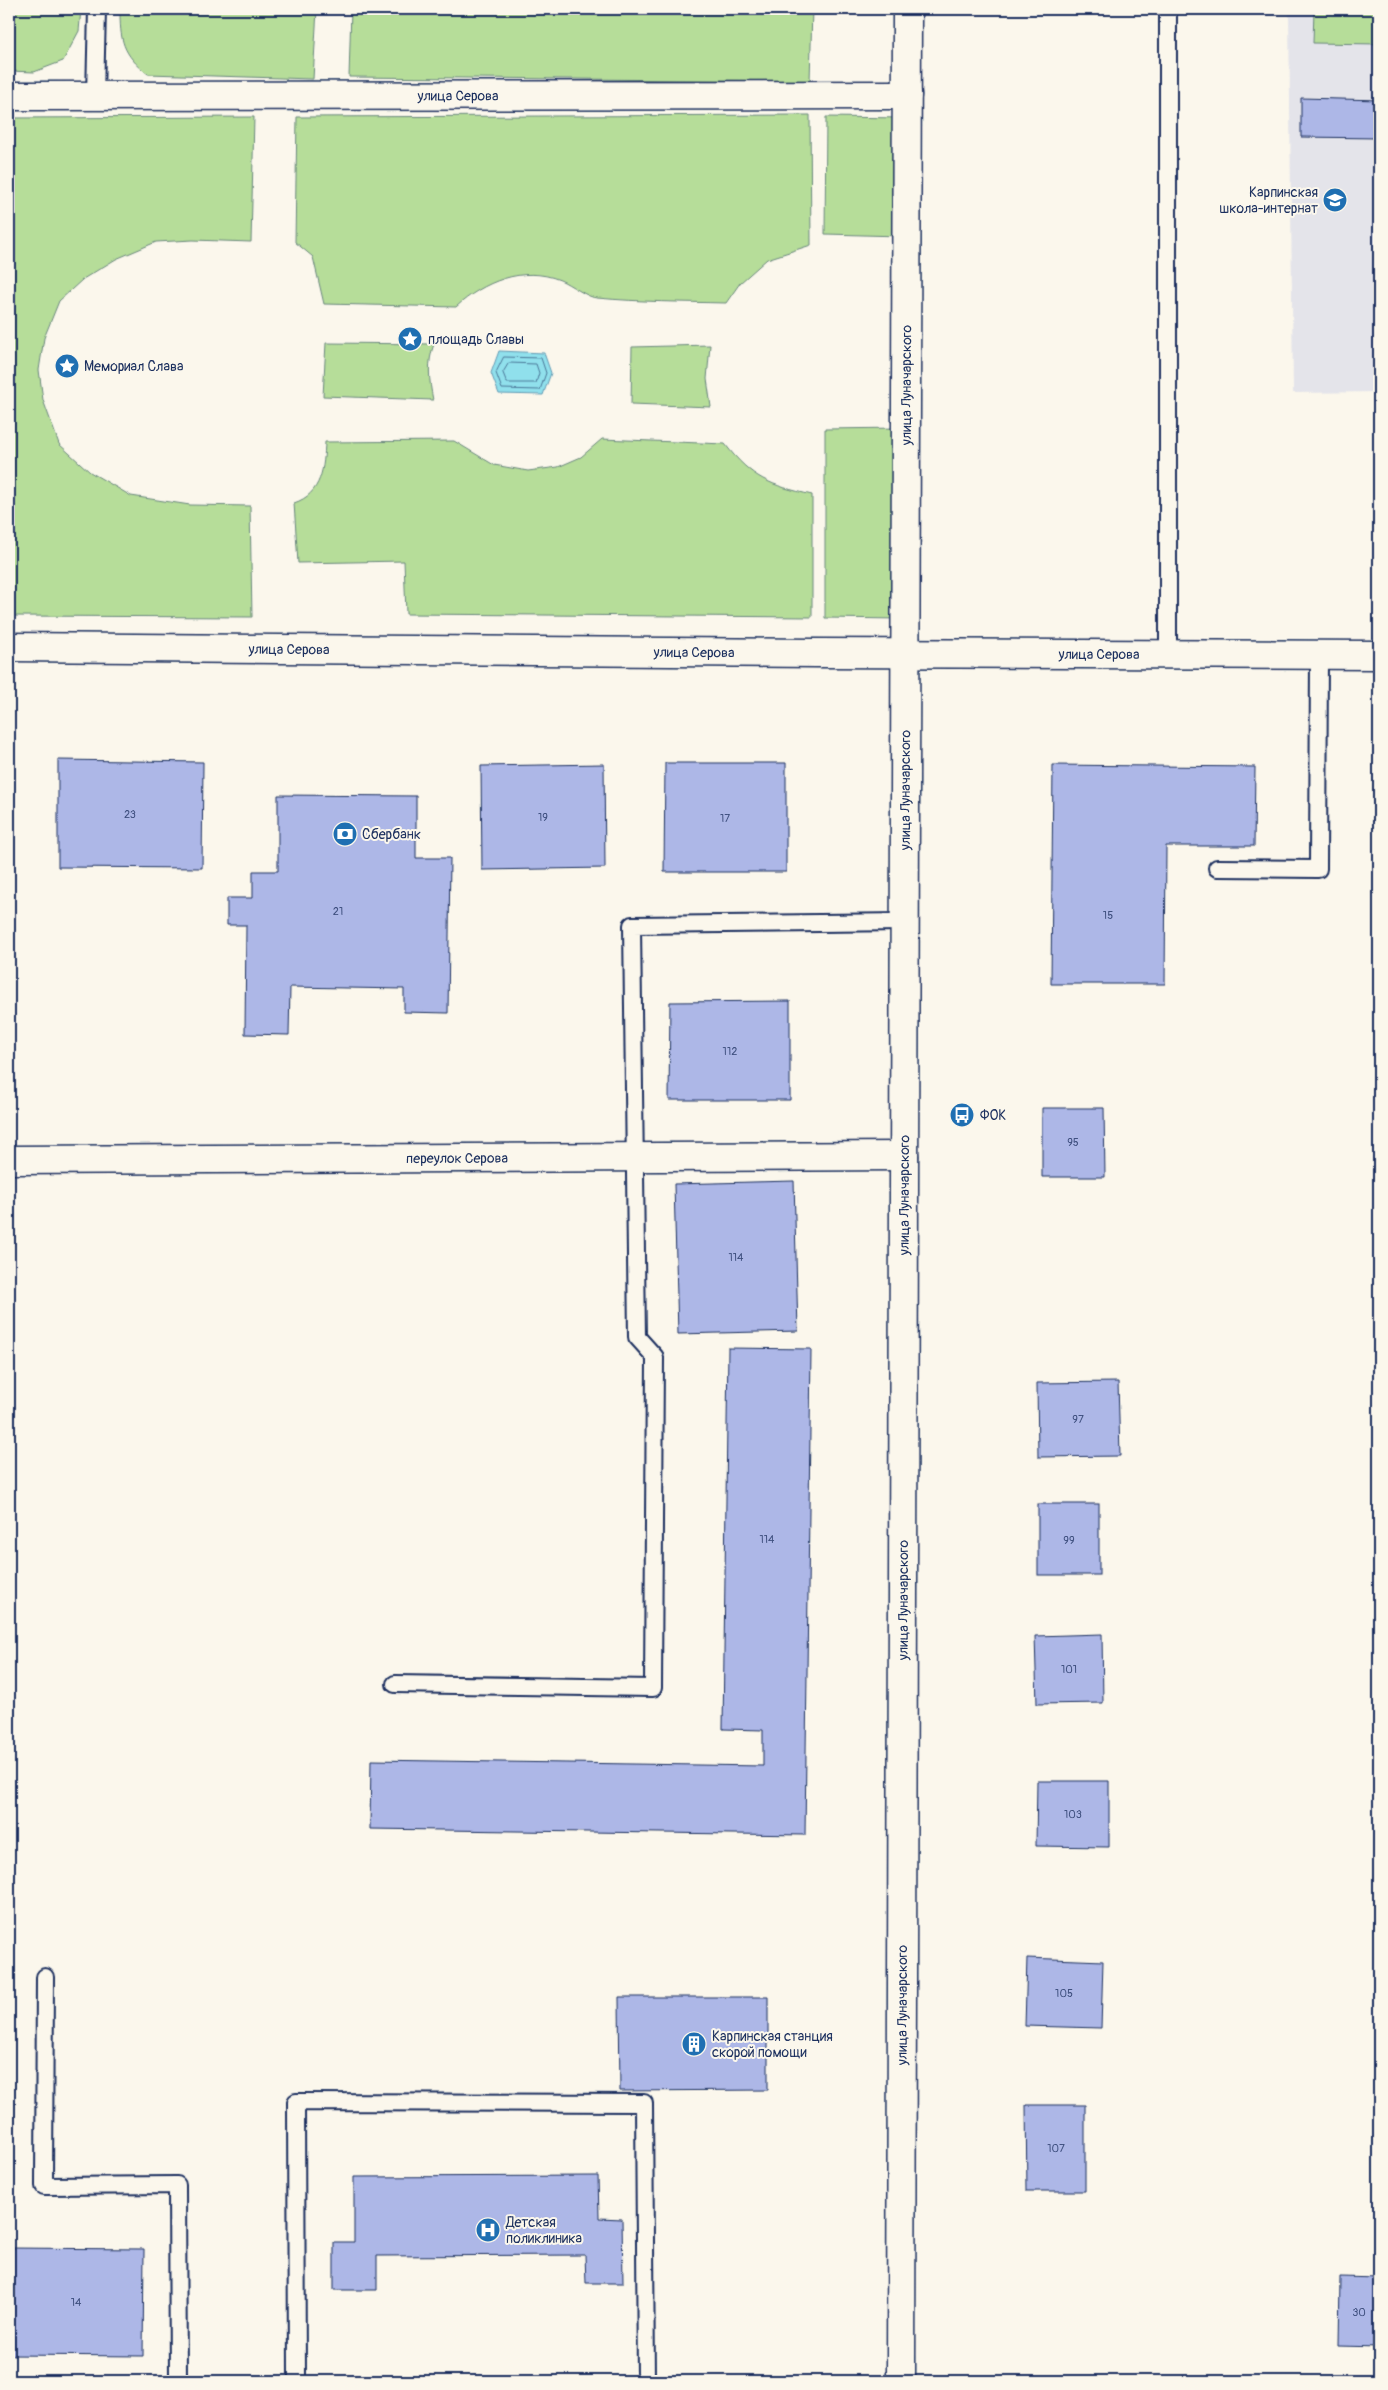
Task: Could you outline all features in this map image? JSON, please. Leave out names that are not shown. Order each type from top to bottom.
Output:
[{"type":"street","name":"улица Луначарского","points":[[901,2381],[907,9]]},
{"type":"street","name":"улица Серова","points":[[9,96],[907,96]]},
{"type":"street","name":"улица Серова","points":[[9,648],[1379,654]]},
{"type":"street","name":"переулок Серова","points":[[9,1160],[904,1156]]},
{"type":"lane","points":[[95,96],[97,9]]},
{"type":"lane","points":[[1168,9],[1168,653]]},
{"type":"lane","points":[[1217,868],[1318,869],[1319,654]]},
{"type":"lane","points":[[395,1684],[653,1688],[655,1357],[637,1337],[632,925],[905,922]]},
{"type":"lane","points":[[45,1977],[44,2186],[177,2185],[178,2381]]},
{"type":"lane","points":[[297,2381],[296,2102],[644,2103],[646,2381]]},
{"type":"shaded area","name":"Карпинская школа-интернат","points":[[1289,9],[1379,9],[1379,392],[1293,393]]},
{"type":"green space","points":[[9,9],[81,9],[79,31],[63,61],[34,72],[9,71]]},
{"type":"green space","points":[[120,9],[317,9],[313,79],[148,74],[133,60],[124,46]]},
{"type":"green space","points":[[351,9],[812,9],[810,81],[349,77]]},
{"type":"green space","points":[[1314,9],[1379,9],[1379,44],[1313,43]]},
{"type":"green space","points":[[810,115],[811,245],[767,259],[740,283],[726,303],[597,298],[589,296],[560,280],[532,274],[504,278],[478,290],[456,307],[324,304],[313,257],[295,242],[297,117]]},
{"type":"green space","points":[[254,117],[251,242],[193,240],[156,242],[116,259],[83,279],[59,301],[44,338],[39,370],[43,400],[59,444],[90,472],[131,496],[190,505],[250,506],[252,617],[9,616],[9,118]]},
{"type":"green space","points":[[826,117],[903,118],[901,236],[825,234]]},
{"type":"green space","points":[[326,343],[434,344],[429,372],[433,400],[323,396]]},
{"type":"green space","points":[[710,345],[707,379],[711,407],[631,404],[632,347]]},
{"type":"green space","points":[[900,428],[899,619],[825,618],[825,429]]},
{"type":"green space","points":[[602,439],[725,444],[744,465],[763,479],[784,488],[812,495],[812,617],[406,614],[404,561],[298,563],[294,503],[311,493],[316,486],[324,461],[325,442],[454,441],[494,465],[528,471],[558,467],[581,457]]},
{"type":"water","points":[[499,351],[544,353],[551,373],[543,395],[499,394],[491,373]]},
{"type":"building","points":[[1301,98],[1379,100],[1378,138],[1301,137]]},
{"type":"building","points":[[58,760],[203,762],[202,868],[58,867]]},
{"type":"building","points":[[665,763],[786,763],[786,872],[664,872]]},
{"type":"building","points":[[604,764],[605,868],[482,870],[481,766]]},
{"type":"building","points":[[1053,765],[1255,767],[1254,846],[1166,846],[1165,984],[1051,984]]},
{"type":"building","points":[[278,795],[416,796],[416,858],[450,858],[448,1013],[404,1012],[404,989],[290,987],[289,1035],[245,1034],[246,925],[227,925],[227,898],[253,898],[253,871],[278,871]]},
{"type":"building","points":[[790,1001],[790,1100],[669,1100],[670,1002]]},
{"type":"building","points":[[1042,1108],[1104,1108],[1105,1177],[1042,1177]]},
{"type":"building","points":[[794,1181],[798,1331],[678,1334],[674,1184]]},
{"type":"building","points":[[728,1348],[811,1349],[805,1835],[370,1829],[371,1760],[763,1766],[763,1730],[723,1729]]},
{"type":"building","points":[[1118,1382],[1120,1456],[1038,1457],[1037,1383]]},
{"type":"building","points":[[1038,1504],[1099,1504],[1099,1575],[1038,1575]]},
{"type":"building","points":[[1102,1634],[1103,1703],[1037,1704],[1035,1636]]},
{"type":"building","points":[[1037,1781],[1109,1781],[1109,1847],[1036,1846]]},
{"type":"building","points":[[1027,1958],[1103,1961],[1101,2028],[1025,2026]]},
{"type":"building","name":"Карпинская станция скорой помощи","points":[[619,1997],[768,1997],[768,2090],[620,2091]]},
{"type":"building","points":[[1026,2105],[1085,2105],[1085,2191],[1027,2191]]},
{"type":"building","name":"Детская поликлиника","points":[[598,2176],[599,2218],[622,2219],[623,2283],[586,2283],[585,2255],[377,2256],[377,2290],[334,2290],[334,2242],[354,2242],[354,2177]]},
{"type":"building","points":[[9,2248],[144,2249],[143,2356],[9,2355]]},
{"type":"building","points":[[1340,2277],[1379,2278],[1379,2347],[1339,2346]]},
{"type":"place","name":"Карпинская школа-интернат","points":[[1335,200]]},
{"type":"place","name":"площадь Славы","points":[[410,339]]},
{"type":"place","name":"Мемориал Слава","points":[[67,366]]},
{"type":"place","name":"Сбербанк","points":[[345,834]]},
{"type":"place","name":"ФОК","points":[[962,1115]]},
{"type":"place","name":"Карпинская станция скорой помощи","points":[[694,2044]]},
{"type":"place","name":"Детская поликлиника","points":[[488,2230]]}]
